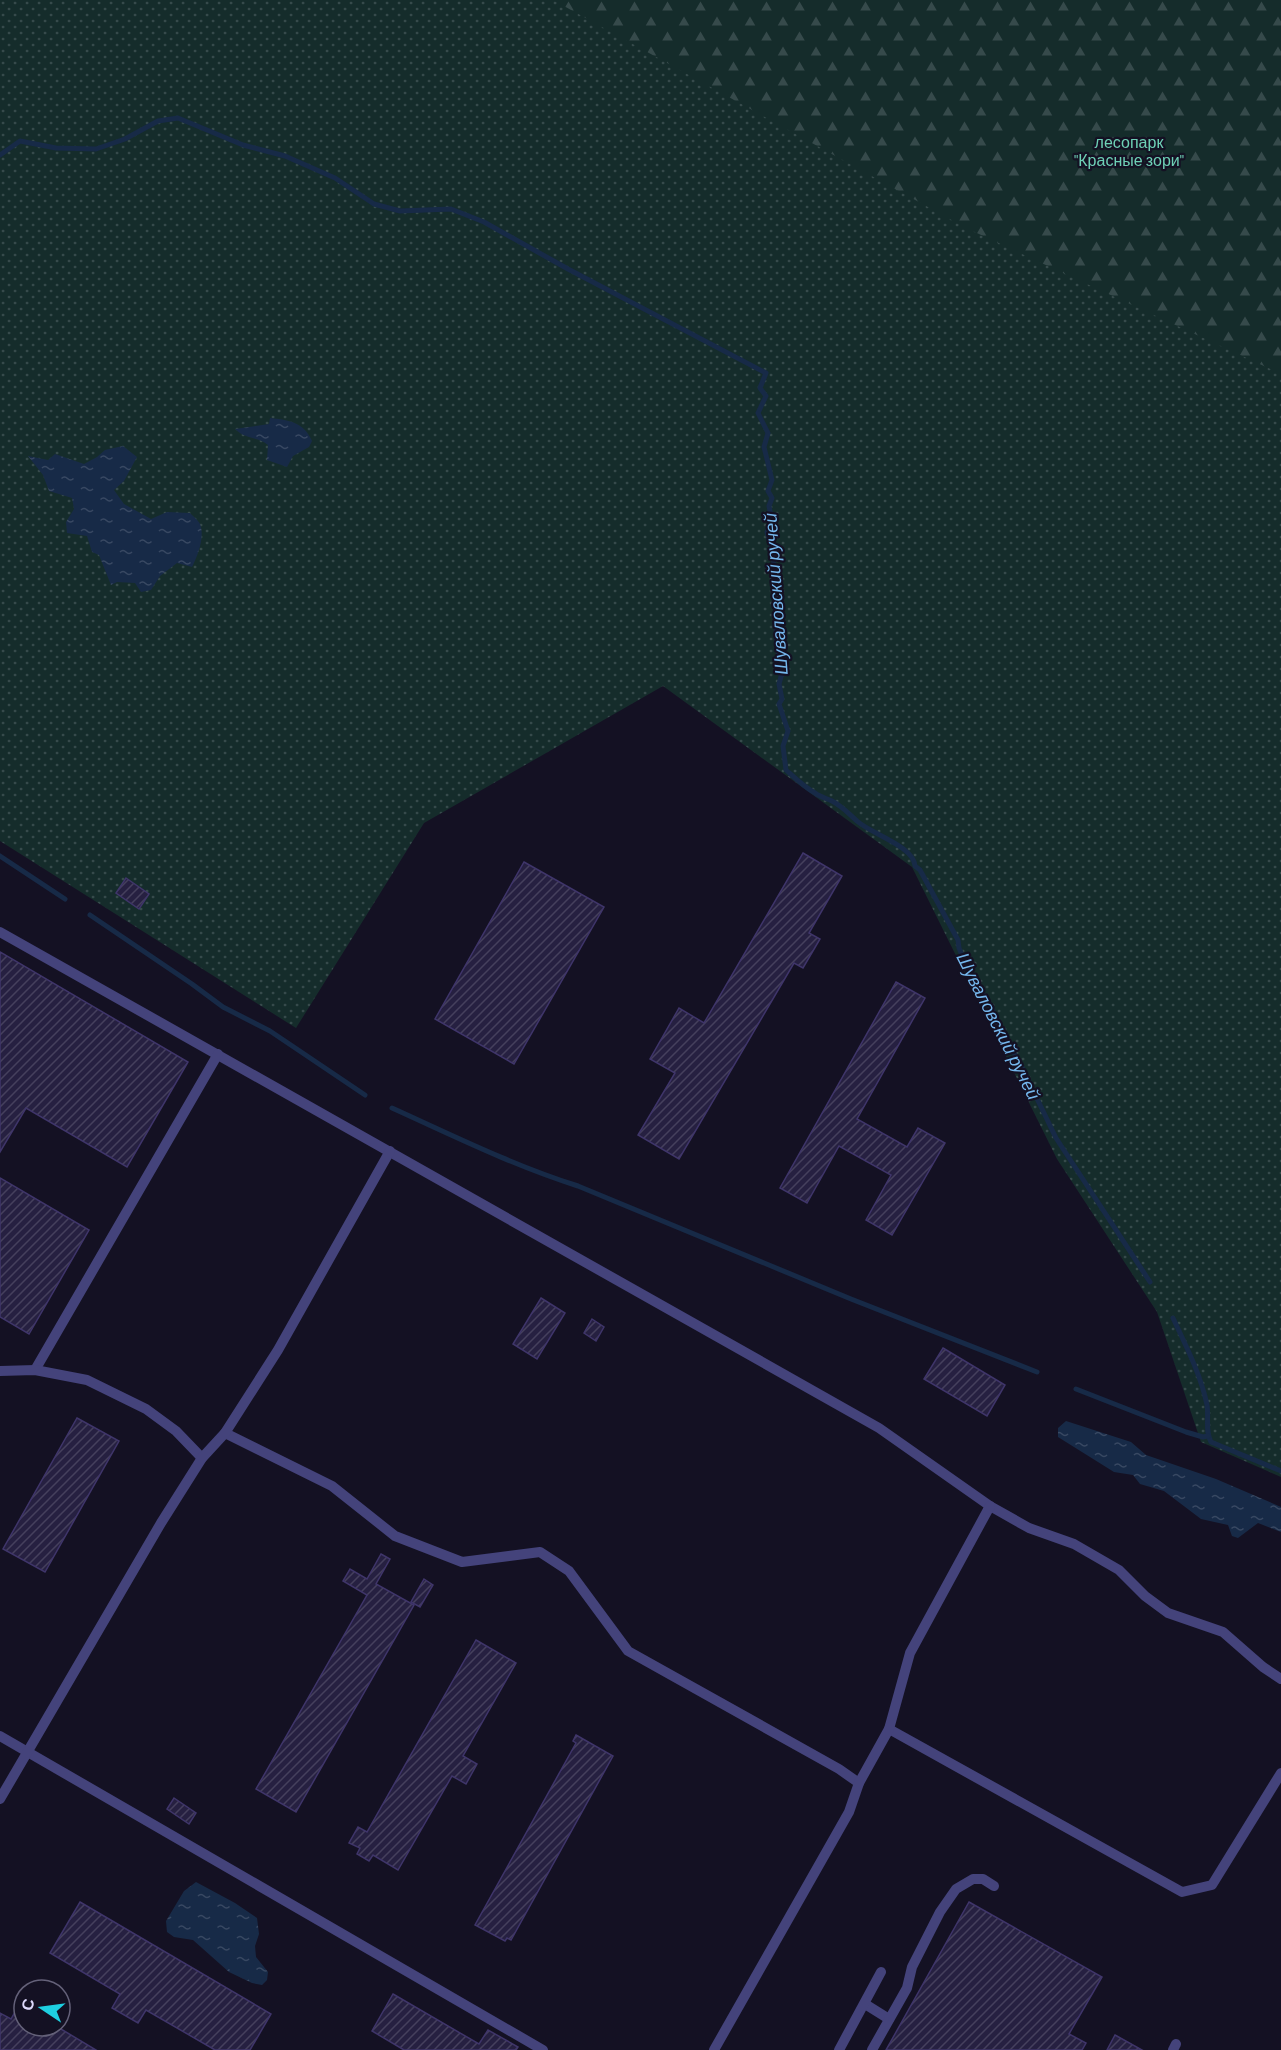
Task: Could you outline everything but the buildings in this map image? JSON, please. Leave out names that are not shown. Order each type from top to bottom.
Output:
[{"type":"lane","points":[[0,932],[390,1150],[879,1428],[990,1506],[1029,1528],[1074,1544],[1119,1570],[1145,1596],[1168,1613],[1223,1632],[1263,1667],[1281,1679]]},
{"type":"lane","points":[[35,1370],[218,1054]]},
{"type":"lane","points":[[0,1799],[161,1523],[202,1458],[225,1433],[278,1350],[390,1150]]},
{"type":"lane","points":[[0,1371],[35,1370],[87,1380],[146,1409],[176,1431],[202,1458]]},
{"type":"lane","points":[[225,1433],[332,1485],[395,1536],[462,1562],[540,1552],[569,1571],[628,1651],[839,1769],[859,1783]]},
{"type":"lane","points":[[714,2050],[849,1812],[859,1783],[889,1729],[910,1653],[990,1506]]},
{"type":"lane","points":[[889,1729],[1182,1892],[1212,1885],[1281,1773]]},
{"type":"lane","points":[[0,1736],[543,2050]]},
{"type":"lane","points":[[872,2050],[907,1988],[912,1967],[936,1921],[956,1889],[973,1879],[983,1880],[994,1886]]},
{"type":"lane","points":[[839,2050],[881,1972]]},
{"type":"lane","points":[[865,2004],[890,2019]]},
{"type":"green space","points":[[0,0],[1281,0],[1281,1477],[1201,1442],[1157,1312],[1057,1159],[912,867],[663,686],[424,823],[296,1028],[0,841]]},
{"type":"green space","name":"лесопарк \"Красные зори\"","points":[[553,0],[1281,0],[1281,374],[966,228]]},
{"type":"water","points":[[270,418],[295,423],[305,430],[312,441],[309,447],[293,456],[287,467],[267,460],[268,445],[243,435],[235,429],[269,424]]},
{"type":"water","points":[[123,446],[137,457],[124,481],[114,490],[124,504],[151,519],[167,512],[190,513],[199,523],[202,535],[192,567],[177,563],[160,576],[151,590],[141,592],[135,583],[117,582],[111,585],[99,555],[92,552],[87,536],[67,533],[66,522],[74,509],[72,498],[49,491],[43,475],[28,456],[48,460],[55,454],[84,464],[105,450]]},
{"type":"water","points":[[1066,1421],[1131,1442],[1146,1455],[1216,1479],[1281,1507],[1281,1532],[1258,1523],[1238,1538],[1232,1536],[1228,1525],[1201,1519],[1164,1491],[1140,1484],[1133,1475],[1114,1472],[1058,1437],[1058,1428]]},
{"type":"water","points":[[196,1882],[257,1918],[259,1934],[255,1946],[256,1957],[268,1972],[267,1980],[262,1985],[252,1983],[229,1972],[193,1940],[174,1937],[167,1932],[166,1921],[184,1891]]},
{"type":"waterway","name":"Шуваловский ручей","points":[[0,155],[20,141],[56,148],[96,149],[125,139],[158,121],[178,118],[243,145],[285,156],[335,178],[374,204],[400,211],[451,209],[484,222],[766,373],[760,388],[766,396],[758,413],[768,433],[764,447],[772,480],[768,491],[772,498],[769,506],[772,521],[767,532],[773,552],[777,647],[782,673],[779,684],[782,699],[779,704],[788,731],[783,746],[786,770],[811,791],[839,805],[863,826],[900,846],[913,859],[958,940],[968,969],[993,1011],[1006,1042],[1018,1059],[1056,1138],[1150,1282]]},
{"type":"waterway","points":[[0,856],[65,899]]},
{"type":"waterway","points":[[90,915],[223,1007],[270,1031],[365,1095]]},
{"type":"waterway","points":[[392,1108],[506,1159],[1037,1372]]},
{"type":"waterway","points":[[1173,1318],[1201,1383],[1207,1405],[1211,1442],[1281,1471]]},
{"type":"waterway","points":[[1076,1389],[1186,1432],[1203,1437],[1208,1436]]}]
